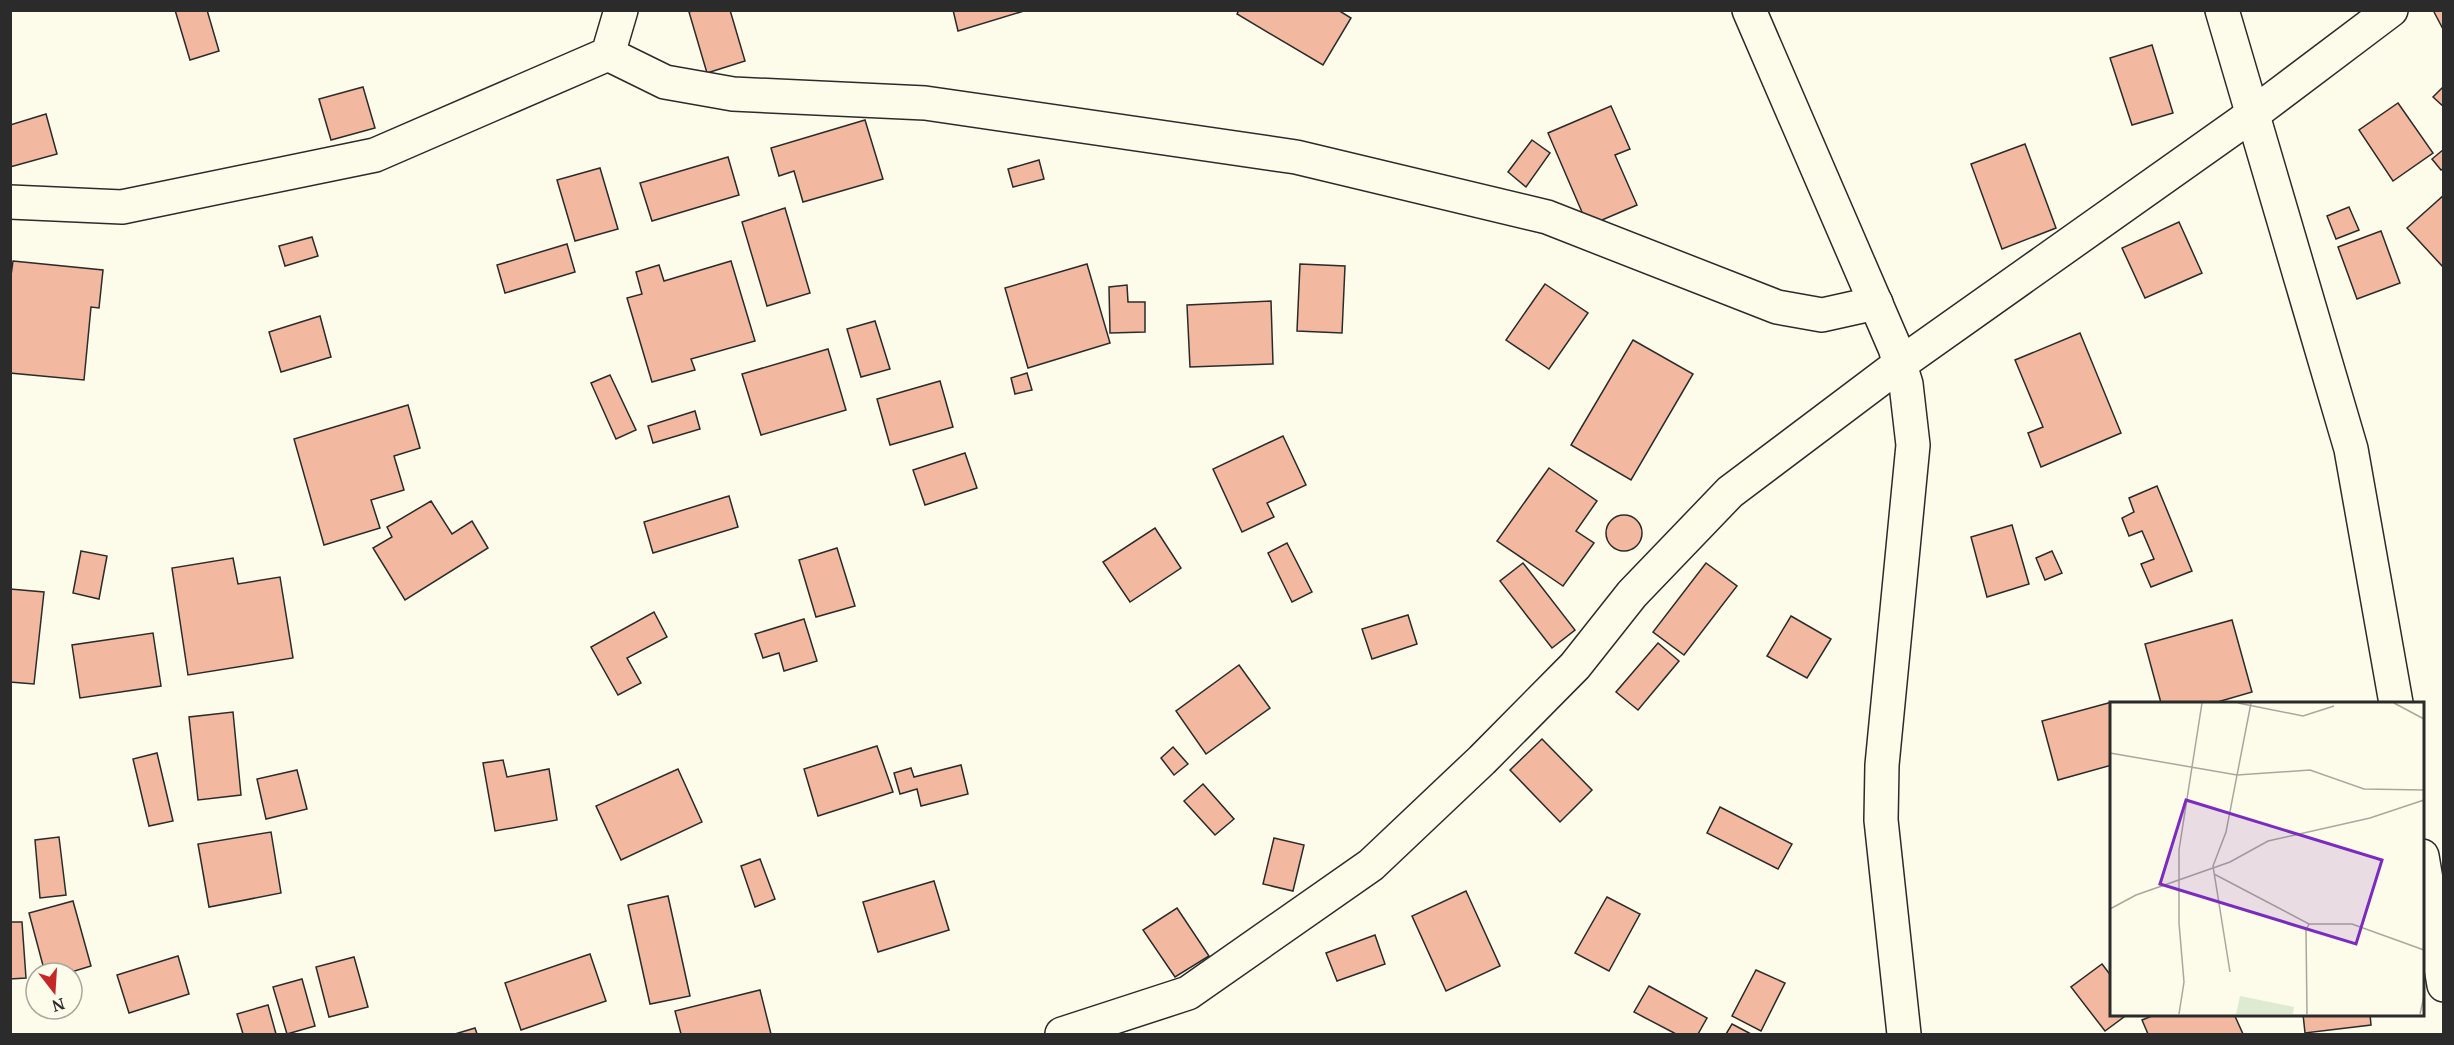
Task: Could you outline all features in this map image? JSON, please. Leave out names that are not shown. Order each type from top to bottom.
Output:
[{"type":"street","points":[[608,54],[621,10]]},
{"type":"street","points":[[1749,10],[1876,303],[1906,384],[1914,445],[1882,765],[1881,820],[1904,1035]]},
{"type":"street","points":[[2222,10],[2351,449],[2396,702]]},
{"type":"street","points":[[1062,1035],[1188,993],[1371,866],[1482,760],[1575,666],[1632,594],[1730,492],[1900,364],[2253,114],[2391,10]]},
{"type":"street","points":[[10,202],[122,207],[375,155],[608,54],[665,82],[733,94],[925,103],[1296,158],[1547,217],[1777,307],[1822,315],[1876,303]]},
{"type":"street","points":[[2424,868],[2444,985]]},
{"type":"building","points":[[175,10],[207,10],[219,51],[190,60]]},
{"type":"building","points":[[730,10],[745,61],[707,73],[689,12]]},
{"type":"building","points":[[953,10],[1027,10],[958,31]]},
{"type":"building","points":[[1239,10],[1338,10],[1351,18],[1323,65],[1237,14]]},
{"type":"building","points":[[2433,10],[2444,10],[2444,31]]},
{"type":"building","points":[[2152,45],[2173,113],[2132,125],[2110,58]]},
{"type":"building","points":[[2444,86],[2444,107],[2433,97]]},
{"type":"building","points":[[363,87],[375,128],[331,140],[319,99]]},
{"type":"building","points":[[2398,103],[2433,153],[2393,181],[2359,130]]},
{"type":"building","points":[[1611,106],[1630,149],[1615,155],[1637,205],[1588,226],[1548,133]]},
{"type":"building","points":[[46,114],[57,154],[10,167],[10,125]]},
{"type":"building","points":[[865,120],[883,179],[803,202],[794,171],[779,176],[771,148]]},
{"type":"building","points":[[1532,140],[1550,153],[1526,187],[1508,172]]},
{"type":"building","points":[[2025,144],[2056,228],[2002,249],[1971,164]]},
{"type":"building","points":[[2444,149],[2444,168],[2441,170],[2432,159]]},
{"type":"building","points":[[728,157],[739,195],[652,221],[640,183]]},
{"type":"building","points":[[1039,160],[1044,179],[1013,187],[1008,169]]},
{"type":"building","points":[[600,168],[618,229],[575,241],[557,180]]},
{"type":"building","points":[[2444,195],[2444,268],[2407,228]]},
{"type":"building","points":[[2349,207],[2359,230],[2336,239],[2327,216]]},
{"type":"building","points":[[785,208],[810,293],[767,306],[742,222]]},
{"type":"building","points":[[2179,222],[2202,273],[2145,298],[2122,248]]},
{"type":"building","points":[[2381,231],[2400,283],[2357,299],[2338,247]]},
{"type":"building","points":[[312,237],[318,256],[285,266],[279,246]]},
{"type":"building","points":[[567,244],[575,272],[505,293],[497,265]]},
{"type":"building","points":[[13,261],[103,270],[99,308],[91,307],[84,380],[10,373],[10,283]]},
{"type":"building","points":[[731,261],[755,341],[691,359],[695,370],[652,382],[627,298],[642,294],[636,272],[659,265],[664,281]]},
{"type":"building","points":[[1087,264],[1110,343],[1028,368],[1005,288]]},
{"type":"building","points":[[1300,264],[1345,266],[1342,333],[1297,331]]},
{"type":"building","points":[[1545,284],[1588,313],[1549,369],[1506,340]]},
{"type":"building","points":[[1127,285],[1128,302],[1145,302],[1145,332],[1110,333],[1109,287]]},
{"type":"building","points":[[1271,301],[1273,364],[1190,367],[1187,305]]},
{"type":"building","points":[[320,316],[331,357],[281,372],[269,332]]},
{"type":"building","points":[[875,321],[890,369],[861,377],[847,329]]},
{"type":"building","points":[[2080,333],[2121,433],[2041,467],[2028,433],[2043,427],[2015,360]]},
{"type":"building","points":[[1633,340],[1693,374],[1631,480],[1571,445]]},
{"type":"building","points":[[828,349],[846,410],[761,435],[742,374]]},
{"type":"building","points":[[1027,373],[1032,390],[1015,394],[1011,378]]},
{"type":"building","points":[[610,375],[636,430],[616,439],[591,383]]},
{"type":"building","points":[[940,381],[953,427],[890,445],[877,399]]},
{"type":"building","points":[[408,405],[420,448],[394,456],[404,490],[371,500],[380,528],[324,545],[294,439]]},
{"type":"building","points":[[695,411],[700,429],[653,443],[648,426]]},
{"type":"building","points":[[1283,436],[1306,485],[1267,503],[1274,517],[1242,532],[1213,469]]},
{"type":"building","points":[[965,453],[977,488],[925,505],[913,470]]},
{"type":"building","points":[[1549,468],[1597,501],[1576,531],[1594,543],[1563,586],[1497,541]]},
{"type":"building","points":[[2157,486],[2192,571],[2151,587],[2141,564],[2154,559],[2142,531],[2129,536],[2122,518],[2134,512],[2129,498]]},
{"type":"building","points":[[729,496],[738,527],[653,553],[644,522]]},
{"type":"building","points":[[431,501],[452,534],[472,521],[488,548],[405,600],[373,548],[392,537],[387,527]]},
{"type":"building","points":[[1624,515],[1637,520],[1642,533],[1637,546],[1624,551],[1611,546],[1606,533],[1611,520]]},
{"type":"building","points":[[2012,525],[2029,584],[1987,597],[1971,537]]},
{"type":"building","points":[[1155,528],[1181,568],[1130,602],[1103,562]]},
{"type":"building","points":[[1287,543],[1312,592],[1292,602],[1268,553]]},
{"type":"building","points":[[837,548],[855,606],[816,617],[799,560]]},
{"type":"building","points":[[81,551],[107,556],[99,599],[73,593]]},
{"type":"building","points":[[2052,551],[2062,573],[2045,580],[2036,558]]},
{"type":"building","points":[[233,558],[238,584],[280,577],[293,658],[188,675],[172,568]]},
{"type":"building","points":[[1523,563],[1575,630],[1552,648],[1500,581]]},
{"type":"building","points":[[1706,563],[1737,586],[1684,655],[1653,632]]},
{"type":"building","points":[[10,589],[44,592],[34,684],[10,682]]},
{"type":"building","points":[[654,612],[667,637],[627,658],[641,683],[618,695],[591,647]]},
{"type":"building","points":[[1408,615],[1417,644],[1372,659],[1362,629]]},
{"type":"building","points":[[1791,616],[1831,639],[1807,678],[1767,656]]},
{"type":"building","points":[[804,619],[817,661],[784,671],[779,653],[763,658],[755,634]]},
{"type":"building","points":[[2232,620],[2252,692],[2217,702],[2161,702],[2145,644]]},
{"type":"building","points":[[153,633],[161,686],[80,698],[72,645]]},
{"type":"building","points":[[1658,643],[1679,661],[1638,710],[1616,692]]},
{"type":"building","points":[[1239,665],[1270,708],[1206,754],[1176,711]]},
{"type":"building","points":[[2110,703],[2110,766],[2058,780],[2042,721]]},
{"type":"building","points":[[233,712],[241,795],[198,800],[189,717]]},
{"type":"building","points":[[1542,739],[1592,790],[1560,822],[1510,770]]},
{"type":"building","points":[[877,746],[893,792],[818,816],[804,769]]},
{"type":"building","points":[[1173,747],[1188,764],[1174,775],[1161,758]]},
{"type":"building","points":[[157,753],[173,821],[149,826],[133,759]]},
{"type":"building","points":[[503,760],[507,777],[549,769],[557,820],[495,831],[483,763]]},
{"type":"building","points":[[961,765],[968,794],[921,806],[917,789],[900,794],[894,773],[911,768],[914,777]]},
{"type":"building","points":[[678,769],[702,822],[621,860],[596,806]]},
{"type":"building","points":[[297,770],[307,809],[266,819],[257,779]]},
{"type":"building","points":[[1203,784],[1234,819],[1215,835],[1184,801]]},
{"type":"building","points":[[1720,807],[1792,844],[1778,869],[1707,833]]},
{"type":"building","points":[[271,832],[281,893],[209,907],[198,844]]},
{"type":"building","points":[[59,837],[66,895],[40,898],[35,840]]},
{"type":"building","points":[[1274,838],[1304,845],[1293,891],[1263,884]]},
{"type":"building","points":[[760,859],[775,899],[755,907],[741,866]]},
{"type":"building","points":[[934,881],[949,930],[878,952],[863,902]]},
{"type":"building","points":[[1466,891],[1500,966],[1446,991],[1412,916]]},
{"type":"building","points":[[668,896],[690,996],[650,1004],[628,905]]},
{"type":"building","points":[[1607,897],[1640,914],[1609,971],[1575,953]]},
{"type":"building","points":[[73,901],[91,966],[84,968],[84,961],[42,961],[29,913]]},
{"type":"building","points":[[1177,908],[1209,956],[1175,977],[1143,930]]},
{"type":"building","points":[[10,922],[22,922],[24,978],[10,979]]},
{"type":"building","points":[[1375,935],[1385,964],[1337,981],[1326,953]]},
{"type":"building","points":[[590,954],[606,1001],[521,1030],[505,983]]},
{"type":"building","points":[[178,956],[189,994],[129,1013],[117,975]]},
{"type":"building","points":[[354,957],[368,1007],[329,1017],[316,967]]},
{"type":"building","points":[[2102,964],[2110,974],[2110,1015],[2127,1015],[2105,1031],[2071,987]]},
{"type":"building","points":[[1756,970],[1785,983],[1761,1031],[1732,1016]]},
{"type":"building","points":[[302,979],[315,1026],[287,1034],[273,987]]},
{"type":"building","points":[[1649,986],[1707,1018],[1698,1034],[1676,1034],[1634,1012]]},
{"type":"building","points":[[760,990],[771,1034],[681,1034],[675,1011]]},
{"type":"building","points":[[268,1005],[276,1034],[243,1034],[237,1014]]},
{"type":"building","points":[[2154,1015],[2234,1015],[2243,1034],[2148,1034],[2142,1020]]},
{"type":"building","points":[[2303,1015],[2370,1015],[2371,1025],[2305,1033]]},
{"type":"building","points":[[1732,1024],[1751,1034],[1726,1034]]},
{"type":"building","points":[[475,1028],[477,1034],[455,1034]]}]
